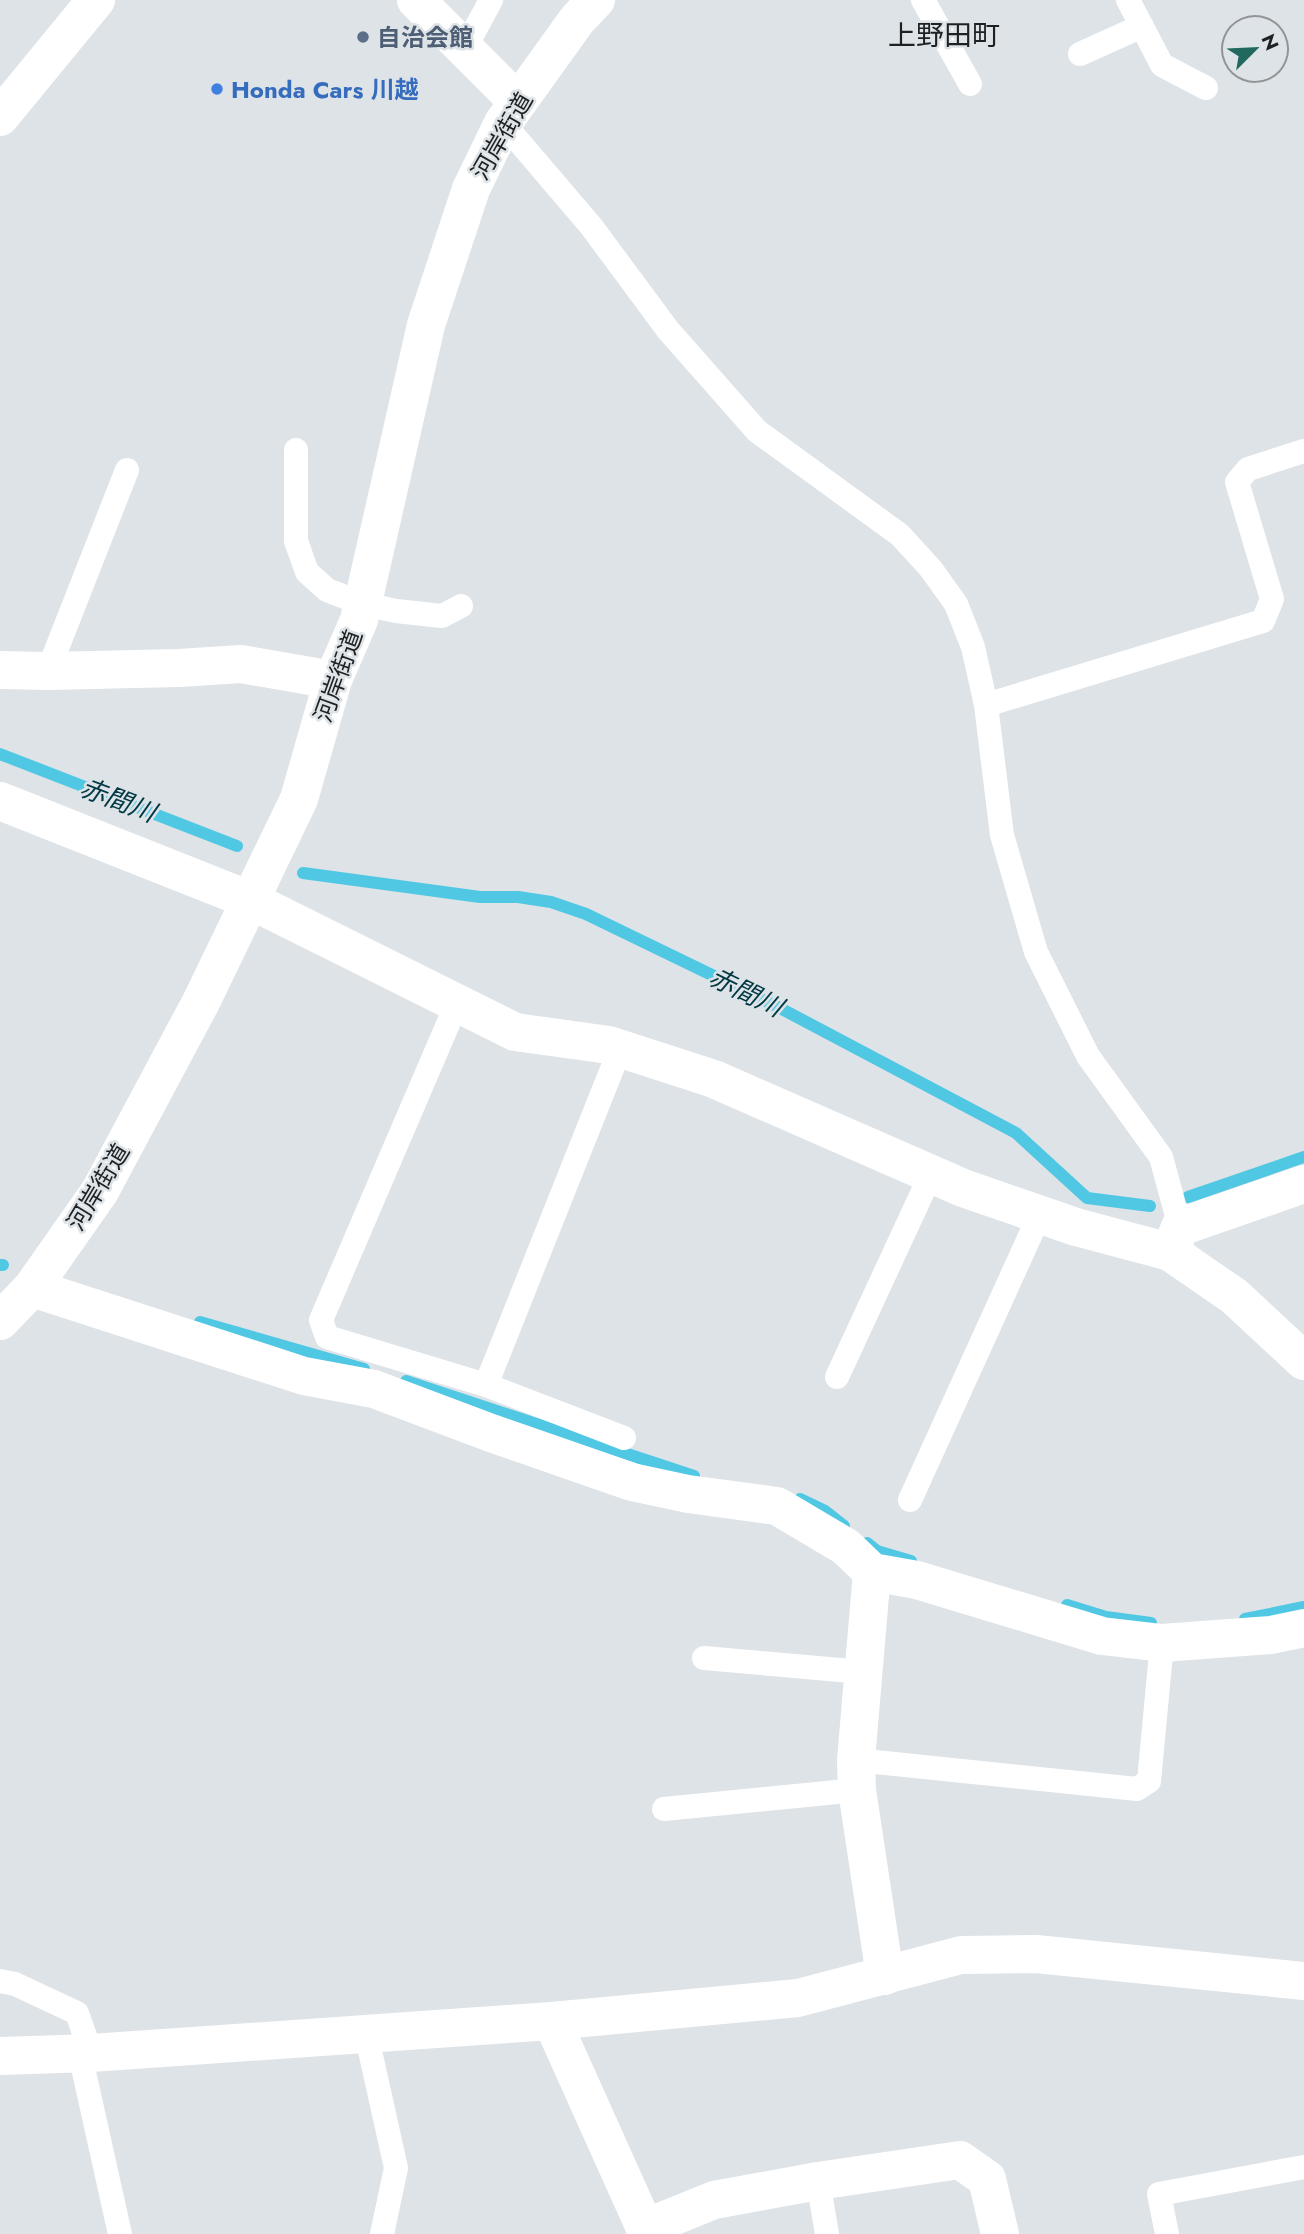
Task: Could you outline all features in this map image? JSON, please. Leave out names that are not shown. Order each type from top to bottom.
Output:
[{"type":"street","points":[[0,117],[96,0]]},
{"type":"street","points":[[416,0],[464,50],[511,113]]},
{"type":"street","name":"河岸街道","points":[[0,1321],[32,1288],[100,1191],[201,1002],[299,799],[333,680],[359,620],[426,325],[471,188],[511,113],[577,20],[596,0]]},
{"type":"street","points":[[0,670],[179,668],[241,664],[333,680]]},
{"type":"street","points":[[0,801],[250,900],[515,1032],[608,1045],[714,1079],[962,1188],[1076,1227],[1175,1240],[1304,1184]]},
{"type":"street","points":[[1175,1240],[1304,1361]]},
{"type":"street","points":[[32,1288],[303,1376],[374,1389],[632,1482],[688,1494],[777,1506],[846,1547],[872,1572],[917,1580],[1102,1636],[1162,1643],[1271,1636],[1304,1628]]},
{"type":"street","points":[[872,1572],[856,1775],[885,1976]]},
{"type":"street","points":[[0,2056],[86,2054],[552,2021],[798,1998],[961,1955],[1036,1954],[1304,1981]]},
{"type":"street","points":[[552,2021],[646,2231],[714,2200],[818,2181],[960,2161],[987,2179],[1000,2234]]},
{"type":"lane","points":[[464,50],[491,0]]},
{"type":"lane","points":[[923,0],[970,84]]},
{"type":"lane","points":[[1128,0],[1162,65],[1206,88]]},
{"type":"lane","points":[[1080,54],[1142,26]]},
{"type":"lane","points":[[511,113],[668,330],[757,431],[900,535],[931,569],[956,604],[973,647],[986,705],[1002,835],[1036,952],[1088,1056],[1161,1157],[1175,1240]]},
{"type":"lane","points":[[296,450],[296,541],[307,572],[327,590],[363,604],[442,616],[461,606]]},
{"type":"lane","points":[[986,705],[1263,621],[1272,599],[1237,482],[1248,469],[1304,451]]},
{"type":"lane","points":[[48,671],[127,470]]},
{"type":"lane","points":[[457,1003],[321,1320],[327,1337],[486,1385],[624,1438]]},
{"type":"lane","points":[[486,1385],[620,1049]]},
{"type":"lane","points":[[837,1377],[932,1174]]},
{"type":"lane","points":[[910,1500],[1041,1214]]},
{"type":"lane","points":[[664,1810],[856,1775],[1137,1788],[1149,1781],[1162,1643]]},
{"type":"lane","points":[[704,1658],[863,1672]]},
{"type":"lane","points":[[0,1981],[15,1984],[77,2013],[120,2234]]},
{"type":"lane","points":[[366,2033],[396,2168],[382,2234]]},
{"type":"lane","points":[[1167,2234],[1159,2194],[1304,2167]]},
{"type":"lane","points":[[818,2181],[827,2234]]},
{"type":"waterway","name":"赤間川","points":[[0,754],[237,846]]},
{"type":"waterway","name":"赤間川","points":[[303,873],[480,897],[518,897],[551,902],[586,914],[778,1007],[1016,1133],[1087,1198],[1150,1206]]},
{"type":"waterway","name":"赤間川","points":[[1188,1197],[1304,1157]]},
{"type":"waterway","points":[[200,1322],[364,1369]]},
{"type":"waterway","points":[[406,1381],[694,1476]]},
{"type":"waterway","points":[[800,1499],[825,1511],[844,1526]]},
{"type":"waterway","points":[[867,1543],[877,1551],[911,1561]]},
{"type":"waterway","points":[[1067,1605],[1106,1617],[1151,1623]]},
{"type":"waterway","points":[[1245,1619],[1304,1607]]},
{"type":"place","name":"自治会館","points":[[363,37]]},
{"type":"place","name":"Honda Cars 川越","points":[[217,89]]},
{"type":"district","name":"上野田町","points":[[944,35]]}]
